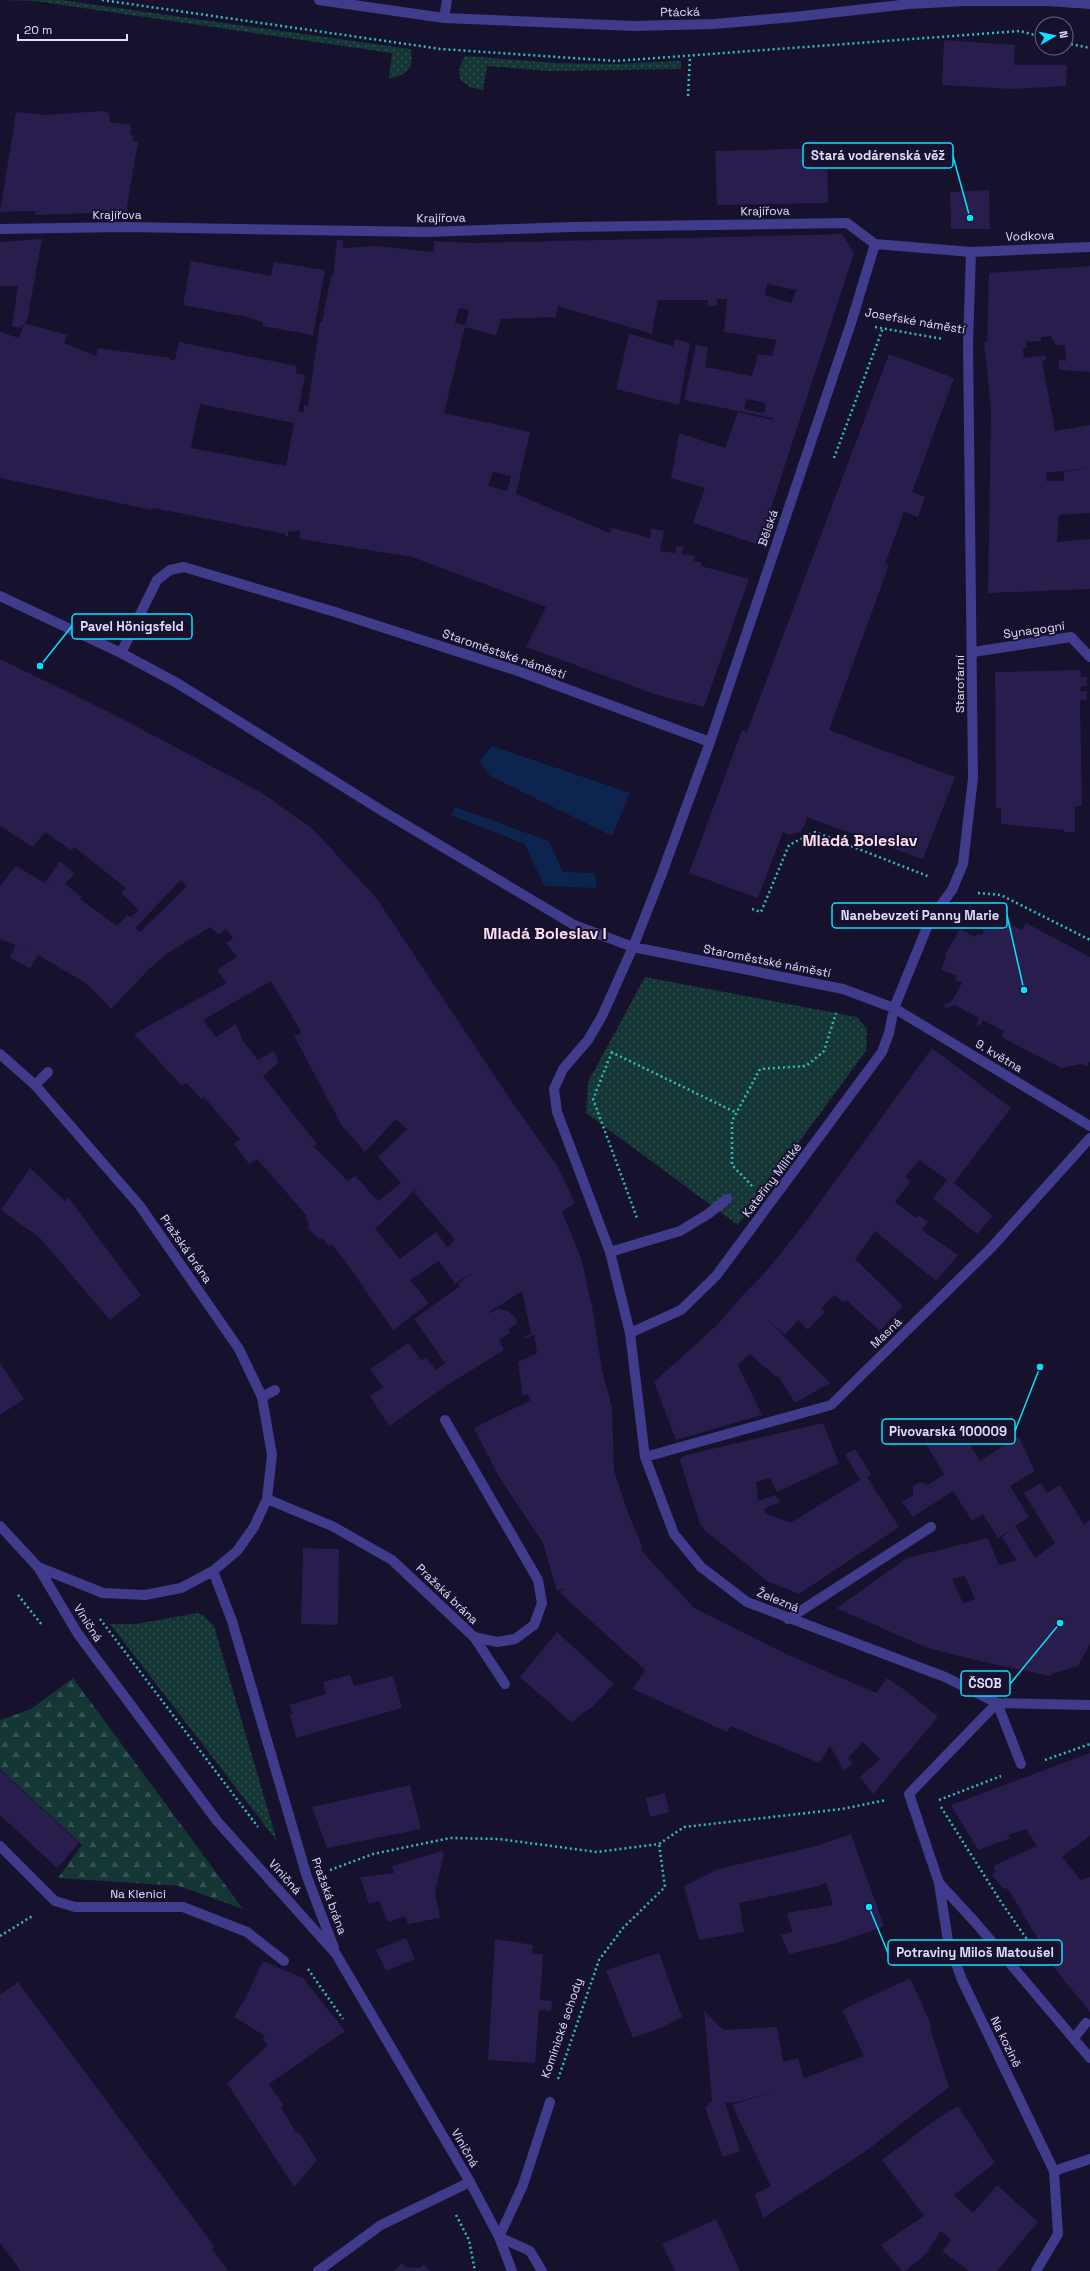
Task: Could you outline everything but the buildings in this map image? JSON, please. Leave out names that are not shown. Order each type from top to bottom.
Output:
[{"type":"street","name":"Ptácká","points":[[319,0],[444,18],[634,26],[714,24],[794,17],[901,4],[967,1],[1090,4]]},
{"type":"street","points":[[444,18],[448,0]]},
{"type":"street","name":"Krajířova","points":[[0,228],[125,227],[427,232],[579,227],[847,223],[875,244]]},
{"type":"street","points":[[875,244],[971,252]]},
{"type":"street","name":"Josefské náměstí","points":[[851,323],[875,244]]},
{"type":"street","name":"Vodkova","points":[[971,252],[1090,247]]},
{"type":"street","name":"Josefské náměstí","points":[[968,344],[971,252]]},
{"type":"street","name":"Bělská","points":[[710,742],[851,323]]},
{"type":"street","name":"Starofarní","points":[[894,1008],[930,920],[952,890],[963,864],[973,778],[973,652],[968,344]]},
{"type":"street","name":"Staroměstské náměstí","points":[[121,653],[157,580],[170,570],[184,567],[328,610],[518,672],[710,742]]},
{"type":"street","name":"Staroměstské náměstí","points":[[0,596],[121,653],[177,683],[384,812],[574,925],[633,947],[843,989],[894,1008]]},
{"type":"street","name":"Synagogní","points":[[973,652],[1071,637],[1090,657]]},
{"type":"street","points":[[633,947],[710,742]]},
{"type":"street","name":"Železná","points":[[633,947],[602,1016],[588,1040],[564,1069],[554,1089],[557,1112],[610,1252],[630,1333],[636,1406],[645,1457],[674,1534],[701,1567],[747,1602],[788,1619],[945,1677],[997,1703],[1090,1705]]},
{"type":"street","name":"9. května","points":[[894,1008],[1090,1126]]},
{"type":"street","name":"Kateřiny Militké","points":[[630,1333],[681,1310],[716,1276],[882,1052],[889,1034],[894,1008]]},
{"type":"street","name":"Pražská brána","points":[[0,1054],[35,1085],[140,1206],[239,1349],[262,1397],[272,1455],[266,1499],[254,1526],[241,1545],[213,1571],[181,1588],[145,1595],[103,1593],[38,1567]]},
{"type":"street","points":[[35,1085],[48,1072]]},
{"type":"street","name":"Masná","points":[[645,1457],[831,1405],[992,1247],[1090,1138]]},
{"type":"street","points":[[610,1252],[680,1231],[728,1200]]},
{"type":"street","points":[[262,1397],[275,1390]]},
{"type":"street","name":"Pražská brána","points":[[266,1499],[332,1526],[392,1560],[474,1637],[497,1642],[515,1639],[534,1625],[542,1603],[538,1580],[446,1420]]},
{"type":"street","name":"Viničná","points":[[0,1526],[38,1567],[78,1634],[217,1821],[336,1954],[470,2182],[499,2237],[512,2271]]},
{"type":"street","points":[[788,1619],[931,1527]]},
{"type":"street","name":"Pražská brána","points":[[213,1571],[232,1621],[307,1877],[336,1954]]},
{"type":"street","points":[[474,1637],[505,1684]]},
{"type":"street","points":[[909,1794],[997,1703],[1021,1764]]},
{"type":"street","name":"Na kozině","points":[[909,1794],[939,1883],[948,1941],[962,1980],[1054,2171]]},
{"type":"street","points":[[0,1846],[55,1902]]},
{"type":"street","name":"Na kozině","points":[[939,1883],[975,1922],[1090,2058]]},
{"type":"street","name":"Na Klenici","points":[[55,1902],[75,1907],[183,1907],[247,1932],[284,1961]]},
{"type":"street","points":[[1074,2038],[1086,2023]]},
{"type":"street","points":[[542,2271],[530,2251],[499,2237],[523,2185],[550,2102]]},
{"type":"street","points":[[1036,2271],[1058,2234],[1054,2171],[1090,2159]]},
{"type":"street","points":[[318,2271],[382,2224],[470,2182]]},
{"type":"path","points":[[102,0],[466,52],[616,61],[1020,31],[1034,35]]},
{"type":"path","points":[[1074,45],[1090,48]]},
{"type":"path","points":[[688,96],[690,56]]},
{"type":"path","name":"Josefské náměstí","points":[[851,323],[968,344]]},
{"type":"path","points":[[752,909],[761,912],[789,845],[815,832],[934,878],[952,890],[1001,895],[1090,940]]},
{"type":"path","points":[[770,1205],[732,1165],[732,1121],[760,1069],[806,1066],[824,1051],[843,989]]},
{"type":"path","points":[[588,1040],[737,1113]]},
{"type":"path","points":[[612,1052],[593,1099],[637,1216]]},
{"type":"path","points":[[100,1619],[260,1830]]},
{"type":"path","points":[[1043,1761],[1090,1744]]},
{"type":"path","points":[[1008,1774],[937,1801],[1001,1902],[1041,1959]]},
{"type":"path","points":[[341,1866],[373,1854],[450,1838],[500,1839],[597,1852],[659,1844],[684,1827],[842,1809],[909,1794]]},
{"type":"path","name":"Kominické schody","points":[[550,2102],[599,1960],[623,1928],[665,1887],[659,1844]]},
{"type":"path","points":[[0,1936],[55,1902]]},
{"type":"green space","points":[[0,0],[61,0],[410,49],[412,61],[405,73],[389,78],[392,53],[35,1]]},
{"type":"green space","points":[[465,56],[555,63],[616,64],[681,61],[681,69],[549,71],[487,66],[483,90],[470,87],[460,80],[459,68]]},
{"type":"green space","points":[[645,977],[857,1017],[867,1029],[866,1051],[738,1225],[586,1113],[588,1082]]},
{"type":"green space","points":[[197,1613],[204,1616],[214,1626],[277,1841],[110,1624],[136,1624]]},
{"type":"green space","points":[[73,1678],[243,1909],[179,1886],[58,1878],[82,1845],[0,1769],[0,1720],[31,1709]]},
{"type":"water","points":[[492,746],[630,793],[612,836],[490,776],[479,761]]},
{"type":"water","points":[[455,807],[549,841],[563,872],[595,873],[596,888],[544,886],[525,844],[451,815]]},
{"type":"place","name":"Stará vodárenská věž","points":[[970,218]]},
{"type":"place","name":"Pavel Hönigsfeld","points":[[40,666]]},
{"type":"place","name":"Nanebevzetí Panny Marie","points":[[1024,990]]},
{"type":"place","name":"Pivovarská 100009","points":[[1040,1367]]},
{"type":"place","name":"ČSOB","points":[[1060,1623]]},
{"type":"place","name":"Potraviny Miloš Matoušel","points":[[869,1907]]},
{"type":"district","name":"Mladá Boleslav","points":[[860,840]]},
{"type":"district","name":"Mladá Boleslav I","points":[[545,933]]}]
